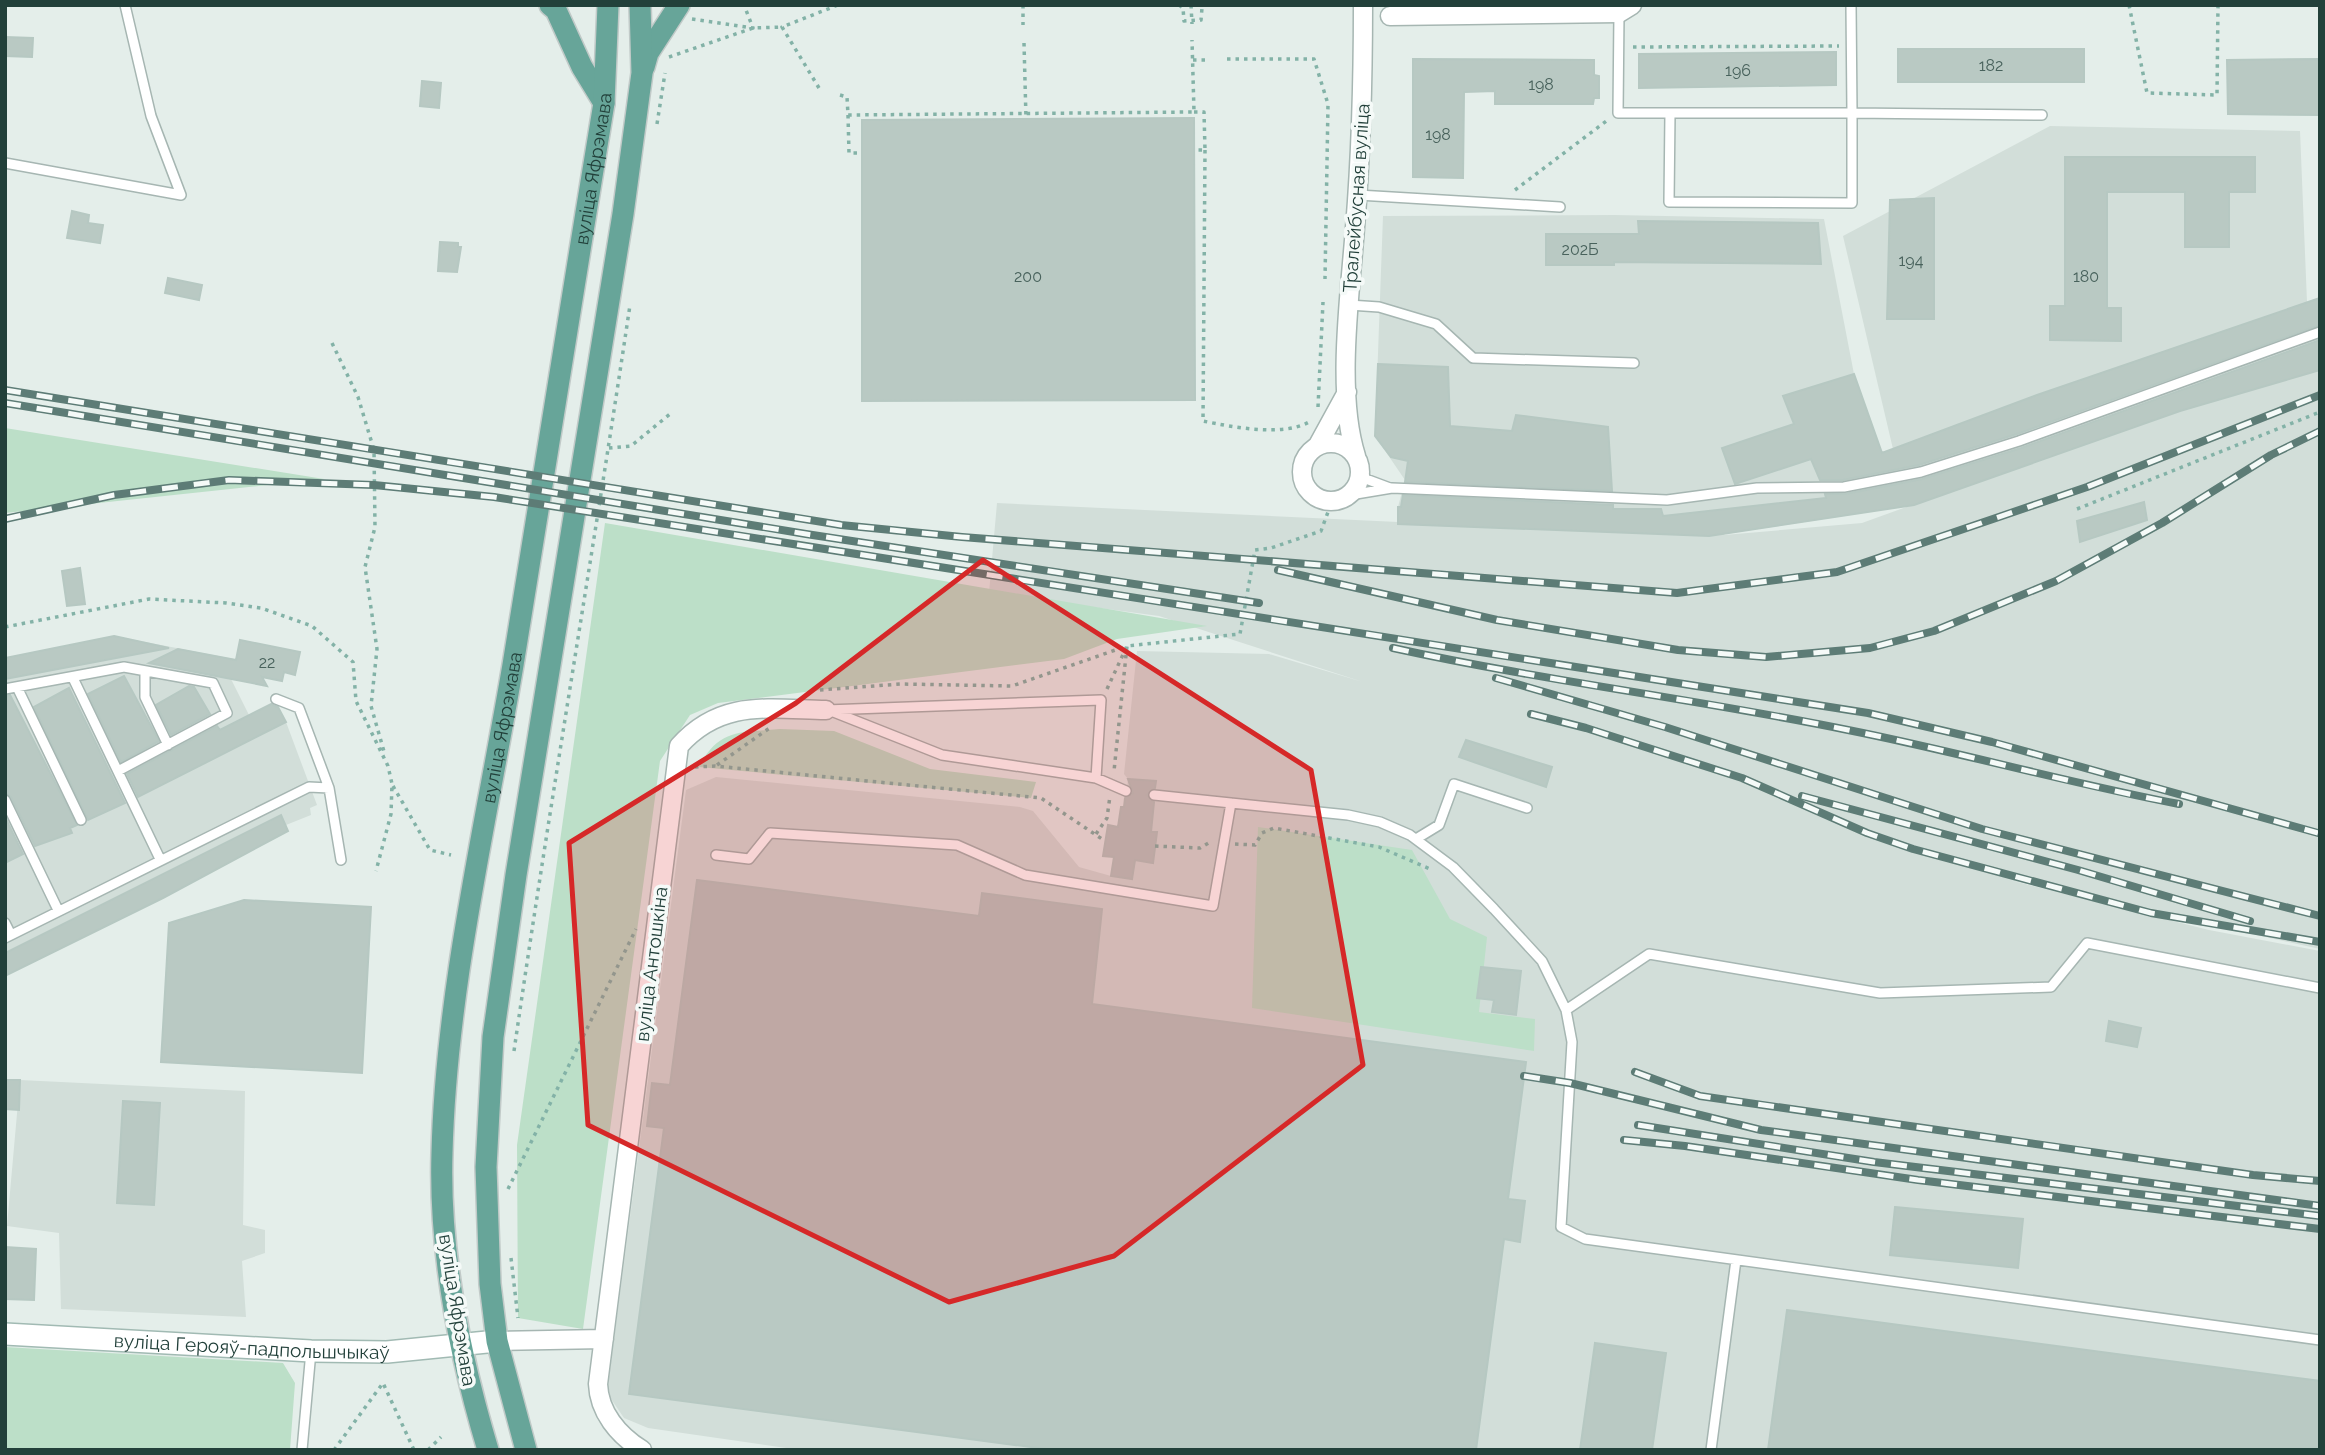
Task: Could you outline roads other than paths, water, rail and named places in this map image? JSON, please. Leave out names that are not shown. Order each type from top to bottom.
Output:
[{"type":"main road","points":[[550,5],[556,9],[582,67],[604,103]]},
{"type":"main road","name":"вуліца Яфрэмава","points":[[488,1450],[473,1402],[451,1287],[443,1224],[442,1154],[445,1100],[475,880],[564,360],[604,103],[608,5]]},
{"type":"main road","name":"вуліца Яфрэмава","points":[[526,1450],[497,1341],[486,1216],[493,1037],[624,214],[642,73],[640,5]]},
{"type":"main road","points":[[642,73],[648,53],[683,10]]},
{"type":"main road","points":[[564,360],[567,369],[577,375],[590,374],[598,366]]},
{"type":"street","name":"Тралейбусная вуліца","points":[[1359,463],[1347,392],[1349,305],[1363,102],[1363,5]]},
{"type":"street","points":[[1390,16],[1625,9]]},
{"type":"street","name":"Тралейбусная вуліца","points":[[1318,445],[1347,392]]},
{"type":"street","points":[[1332,443],[1346,446],[1359,463],[1359,484],[1350,495],[1332,501],[1311,493],[1304,481],[1302,467],[1308,454],[1318,445],[1332,443]]},
{"type":"street","name":"вуліца Антошкіна","points":[[642,1450],[621,1434],[599,1400],[604,1339],[679,746],[707,721],[729,711],[826,709]]},
{"type":"street","name":"вуліца Герояў-падпольшчыкаў","points":[[5,1334],[311,1351],[387,1352],[497,1341]]},
{"type":"street","points":[[497,1341],[604,1339]]},
{"type":"lane","points":[[5,163],[181,195],[151,116],[125,5]]},
{"type":"lane","points":[[1670,113],[1669,202],[1852,203],[1851,5]]},
{"type":"lane","points":[[1625,9],[1620,47],[1618,113],[2042,115]]},
{"type":"lane","points":[[1358,195],[1560,206]]},
{"type":"lane","points":[[1349,305],[1379,306],[1436,324],[1474,358],[1634,363]]},
{"type":"lane","points":[[1350,495],[1392,488],[1667,500],[1757,488],[1844,487],[1921,471],[2019,441],[2320,332]]},
{"type":"lane","points":[[1359,463],[1366,479],[1392,488]]},
{"type":"lane","points":[[5,689],[124,667],[214,683],[227,713],[118,771]]},
{"type":"lane","points":[[145,671],[145,697],[168,745]]},
{"type":"lane","points":[[73,678],[160,859]]},
{"type":"lane","points":[[17,687],[81,820]]},
{"type":"lane","points":[[276,699],[299,708],[329,788],[341,860]]},
{"type":"lane","points":[[826,709],[1101,700],[1096,778]]},
{"type":"lane","points":[[826,709],[942,755],[1096,778],[1126,791]]},
{"type":"lane","points":[[1416,839],[1439,825],[1454,784],[1527,808]]},
{"type":"lane","points":[[5,923],[8,936],[160,859],[274,807],[309,787],[329,788]]},
{"type":"lane","points":[[1154,795],[1348,815],[1380,822],[1416,839],[1453,867],[1542,961],[1566,1010],[1572,1042],[1562,1227],[1585,1239],[2320,1340]]},
{"type":"lane","points":[[5,800],[58,911]]},
{"type":"lane","points":[[716,855],[748,859],[770,833],[957,845],[1025,875],[1213,906],[1231,803]]},
{"type":"lane","points":[[1566,1010],[1649,954],[1880,993],[2051,987],[2087,943],[2320,988]]},
{"type":"lane","points":[[1711,1450],[1737,1260]]},
{"type":"lane","points":[[302,1450],[311,1351]]},
{"type":"railway","points":[[5,390],[841,525],[962,537],[1677,593],[1837,572],[2087,487],[2320,395]]},
{"type":"railway","points":[[5,403],[806,534],[1259,603]]},
{"type":"railway","points":[[1278,570],[1497,620],[1678,650],[1766,657],[1870,648],[1934,631],[2056,581],[2162,523],[2271,455],[2320,431]]},
{"type":"railway","points":[[5,519],[114,495],[229,480],[374,485],[494,497],[1868,713],[1992,742],[2318,833]]},
{"type":"railway","points":[[1393,648],[1848,730],[2179,804]]},
{"type":"railway","points":[[1496,678],[1665,727],[1982,829],[2320,916]]},
{"type":"railway","points":[[1531,714],[1586,728],[1742,778],[1867,833],[1913,849],[2151,913],[2320,942]]},
{"type":"railway","points":[[1802,796],[2078,870],[2250,921]]},
{"type":"railway","points":[[1635,1072],[1700,1096],[2253,1175],[2320,1181]]},
{"type":"railway","points":[[1524,1076],[1570,1083],[1761,1130],[2320,1206]]},
{"type":"railway","points":[[1638,1125],[1874,1162],[2320,1216]]},
{"type":"railway","points":[[1624,1140],[1685,1146],[1918,1180],[2320,1229]]}]
